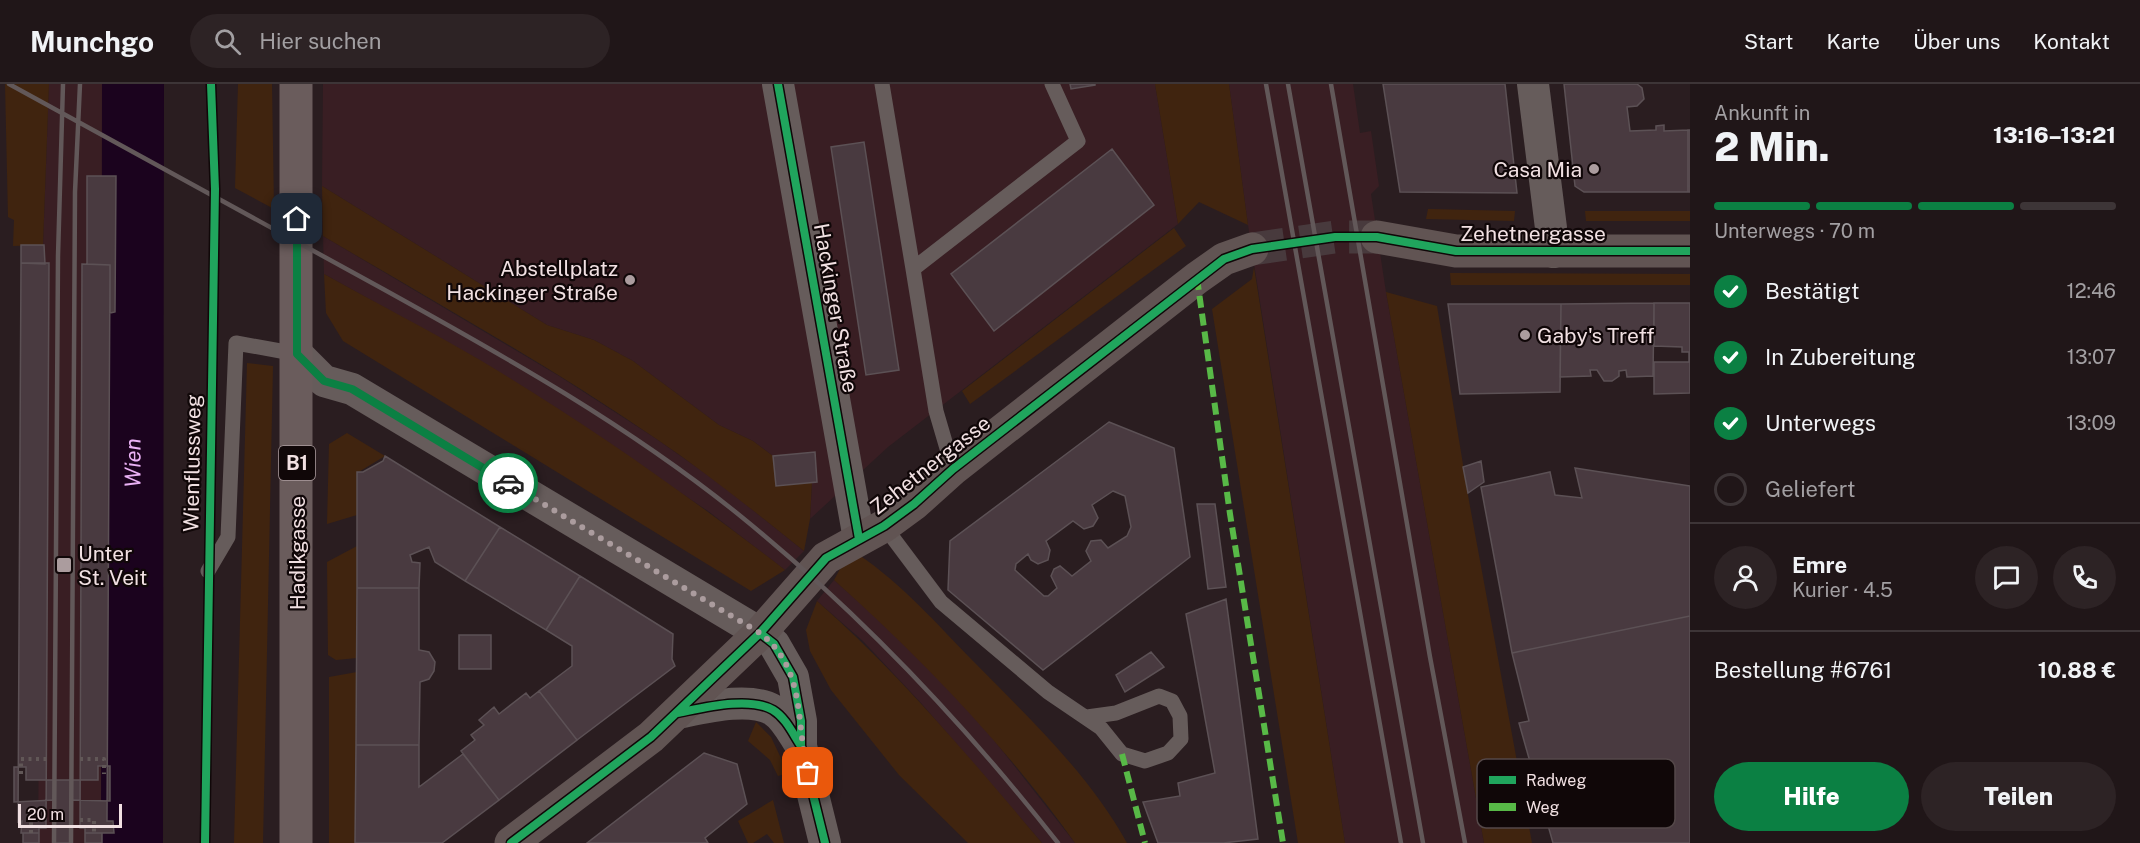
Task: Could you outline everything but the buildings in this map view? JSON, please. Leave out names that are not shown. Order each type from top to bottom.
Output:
[{"type":"main road","name":"Hadikgasse","points":[[296,84],[296,843]]},
{"type":"street","name":"Hackinger Straße","points":[[778,84],[871,533]]},
{"type":"street","points":[[1533,84],[1554,252]]},
{"type":"street","name":"Zehetnergasse","points":[[1377,237],[1440,250],[1690,251]]},
{"type":"street","name":"Zehetnergasse","points":[[510,843],[651,737],[760,633],[826,558],[871,533],[914,504],[953,469],[1197,279],[1224,260],[1252,249]]},
{"type":"street","points":[[297,354],[324,381],[352,389],[760,633],[774,644],[793,677],[801,721],[801,746],[825,843]]},
{"type":"street","points":[[677,713],[722,704],[771,709],[785,721],[801,746]]},
{"type":"lane","points":[[882,84],[936,411],[953,469]]},
{"type":"lane","points":[[913,268],[1078,141],[1052,84]]},
{"type":"lane","points":[[208,571],[228,537],[236,343],[297,354]]},
{"type":"lane","points":[[871,533],[941,602],[1048,693],[1101,728],[1122,754],[1144,760],[1168,753],[1181,739],[1180,716],[1172,701],[1159,696],[1116,713],[1087,717]]},
{"type":"path","points":[[21,774],[21,759],[47,759]]},
{"type":"path","points":[[80,759],[104,759],[104,774]]},
{"type":"path","points":[[31,833],[31,819],[46,819]]},
{"type":"path","points":[[80,820],[94,819],[94,833]]},
{"type":"shaded area","points":[[5,84],[49,84],[43,245],[13,246],[14,220],[8,217]]},
{"type":"shaded area","points":[[49,84],[109,84],[107,843],[38,843],[43,245]]},
{"type":"shaded area","points":[[238,84],[272,84],[274,209],[235,188]]},
{"type":"shaded area","points":[[323,84],[1155,84],[1178,224],[888,447],[810,519],[812,483],[776,486],[773,456],[753,441],[719,425],[633,361],[594,340],[547,325],[322,186]]},
{"type":"shaded area","points":[[1155,84],[1229,84],[1248,225],[1199,202],[1178,224]]},
{"type":"shaded area","points":[[1229,84],[1353,84],[1360,133],[1371,131],[1379,186],[1371,194],[1386,292],[1477,804],[1477,828],[1481,828],[1484,843],[1345,843],[1248,225]]},
{"type":"shaded area","points":[[322,186],[547,325],[594,340],[633,361],[719,425],[753,441],[773,456],[776,486],[812,482],[810,519],[804,551],[731,493],[615,411],[491,334],[323,236]]},
{"type":"shaded area","points":[[1428,209],[1515,211],[1514,221],[1426,219]]},
{"type":"shaded area","points":[[1585,211],[1690,211],[1690,221],[1586,221]]},
{"type":"shaded area","points":[[1174,228],[1186,246],[970,404],[962,391]]},
{"type":"shaded area","points":[[323,236],[559,376],[655,438],[719,483],[804,551],[785,570],[708,511],[479,360],[324,274]]},
{"type":"shaded area","points":[[1254,267],[1345,843],[1298,843],[1212,309],[1252,279]]},
{"type":"shaded area","points":[[1450,273],[1690,274],[1690,285],[1451,285]]},
{"type":"shaded area","points":[[324,274],[461,349],[598,434],[674,487],[785,570],[751,591],[343,341],[326,313]]},
{"type":"shaded area","points":[[1386,292],[1437,306],[1469,501],[1517,759],[1477,759],[1477,804]]},
{"type":"shaded area","points":[[247,363],[273,366],[263,843],[234,843]]},
{"type":"shaded area","points":[[347,433],[385,456],[357,473],[357,515],[327,524],[329,444]]},
{"type":"shaded area","points":[[357,546],[357,658],[336,660],[328,655],[327,562]]},
{"type":"shaded area","points":[[859,555],[919,605],[1036,725],[1095,793],[1127,843],[1075,843],[1020,772],[962,705],[834,580],[840,569]]},
{"type":"shaded area","points":[[834,580],[903,641],[979,721],[1075,843],[1042,843],[921,703],[863,641],[817,601]]},
{"type":"shaded area","points":[[817,601],[906,688],[1042,843],[968,843],[899,775],[831,690],[810,651],[806,630]]},
{"type":"shaded area","points":[[357,672],[355,843],[329,843],[329,677]]},
{"type":"shaded area","points":[[756,722],[771,737],[788,773],[778,776],[770,760],[748,741]]},
{"type":"shaded area","points":[[773,800],[784,843],[774,843],[767,834],[753,843],[748,843],[738,821]]},
{"type":"shaded area","points":[[1481,828],[1529,828],[1532,843],[1484,843]]},
{"type":"waterway","name":"Wien","points":[[132,843],[133,84]]},
{"type":"tunnel","points":[[1252,249],[1335,237],[1377,237]]},
{"type":"railway","points":[[9,84],[475,340],[566,394],[654,451],[738,514],[825,589],[867,629],[947,711],[1058,843]]},
{"type":"railway","points":[[54,843],[58,256],[63,84]]},
{"type":"railway","points":[[71,843],[75,192],[80,84]]},
{"type":"railway","points":[[1266,84],[1401,843]]},
{"type":"railway","points":[[1288,84],[1423,843]]},
{"type":"railway","points":[[1331,84],[1430,657],[1465,843]]},
{"type":"marked path","points":[[1197,278],[1230,514],[1283,843]]},
{"type":"marked path","points":[[1122,754],[1145,843]]},
{"type":"cycle path","name":"Wienflussweg","points":[[205,843],[215,189],[211,84]]},
{"type":"cycle path","points":[[778,84],[859,539]]},
{"type":"cycle path","points":[[511,843],[651,737],[760,633],[826,558],[884,526],[914,504],[953,469],[1224,259],[1252,249],[1335,237],[1377,237],[1456,251],[1690,251]]},
{"type":"cycle path","points":[[760,633],[774,644],[793,677],[801,721],[801,746],[825,843]]},
{"type":"cycle path","points":[[677,713],[726,704],[763,706],[782,717],[801,746]]},
{"type":"way so far","points":[[508,483],[760,633],[774,644],[784,657],[793,677],[801,721],[801,746],[808,773]]},
{"type":"place","name":"Casa Mia","points":[[1594,169]]},
{"type":"place","name":"Abstellplatz Hackinger Straße","points":[[630,280]]},
{"type":"place","name":"Gaby's Treff","points":[[1525,335]]},
{"type":"place","name":"Unter St. Veit","points":[[64,565]]},
{"type":"route","points":[[297,219],[297,354],[324,381],[352,389],[508,483]]}]
